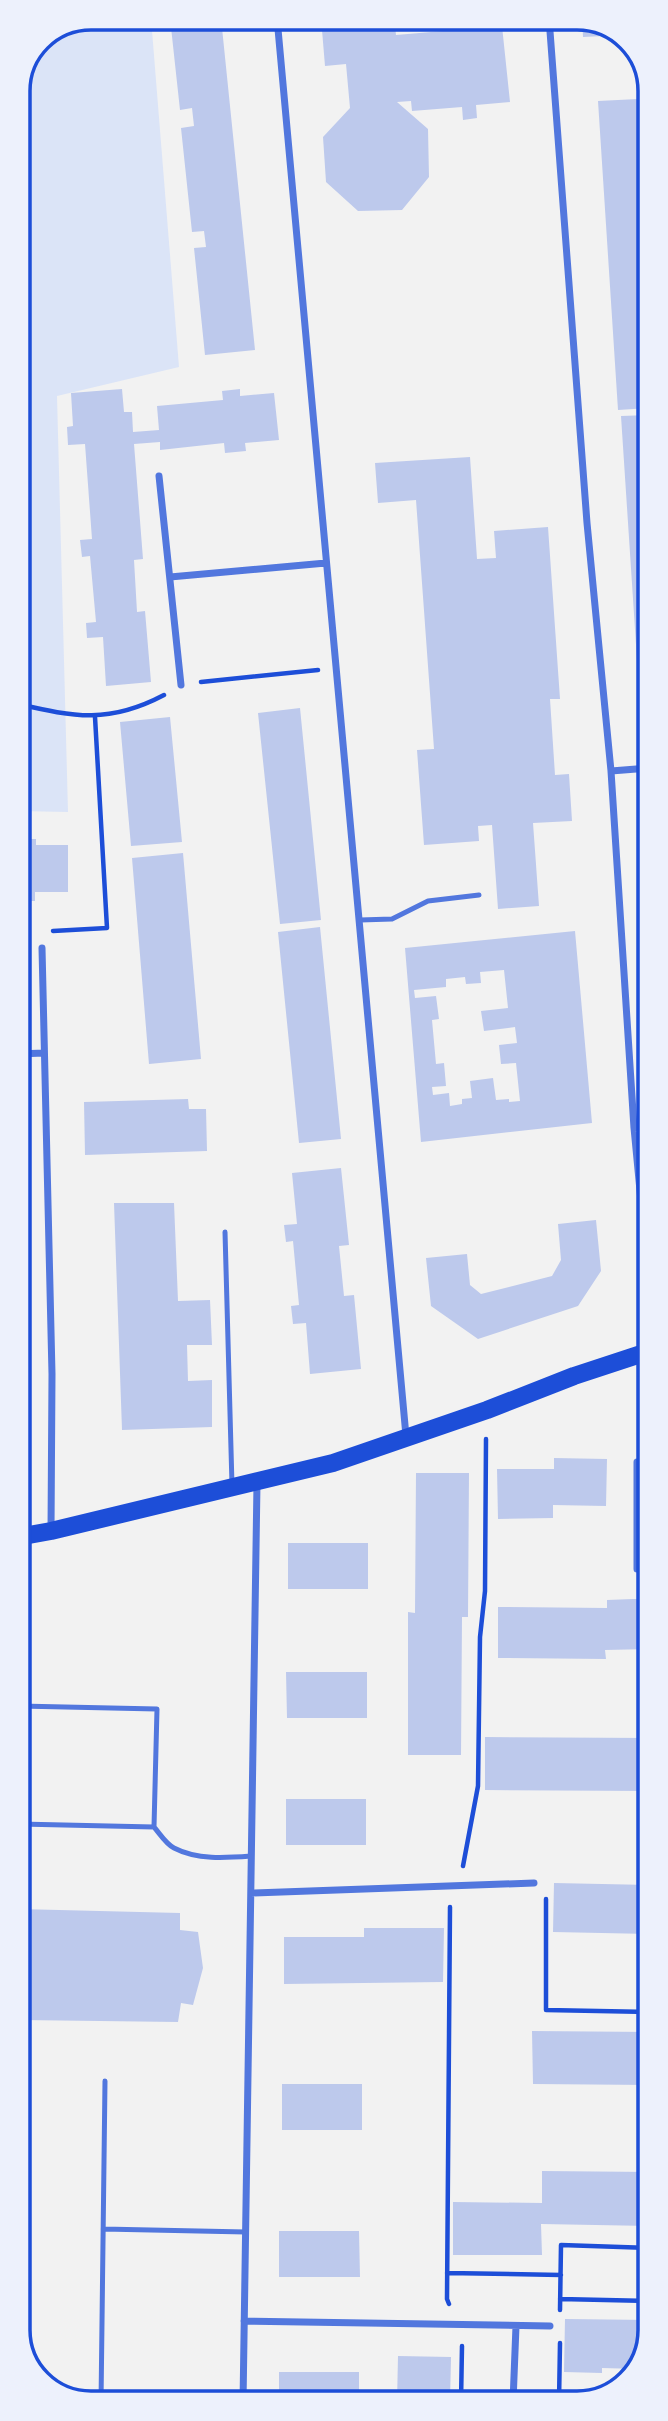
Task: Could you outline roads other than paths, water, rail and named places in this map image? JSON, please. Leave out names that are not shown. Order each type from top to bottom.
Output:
[{"type":"main road","points":[[30,1535],[233,1489],[333,1463],[638,1355]]},
{"type":"street","points":[[277,30],[406,1437]]},
{"type":"street","points":[[550,30],[587,523],[611,771],[638,1170]]},
{"type":"street","points":[[159,476],[181,685]]},
{"type":"street","points":[[170,578],[326,564]]},
{"type":"street","points":[[611,771],[638,769]]},
{"type":"street","points":[[42,948],[52,1374],[51,1531]]},
{"type":"street","points":[[30,1054],[44,1053]]},
{"type":"street","points":[[634,1128],[638,1128]]},
{"type":"street","points":[[637,1569],[638,1461]]},
{"type":"street","points":[[243,2391],[257,1483]]},
{"type":"street","points":[[251,1893],[534,1882]]},
{"type":"street","points":[[244,2321],[550,2326]]},
{"type":"street","points":[[513,2391],[516,2326]]},
{"type":"lane","points":[[360,920],[391,919],[428,901],[479,895]]},
{"type":"lane","points":[[225,1232],[233,1489]]},
{"type":"lane","points":[[30,1706],[157,1709],[154,1827],[172,1847],[201,1856],[251,1856]]},
{"type":"lane","points":[[30,1824],[154,1827]]},
{"type":"lane","points":[[101,2391],[106,2081]]},
{"type":"lane","points":[[103,2229],[246,2232]]}]
